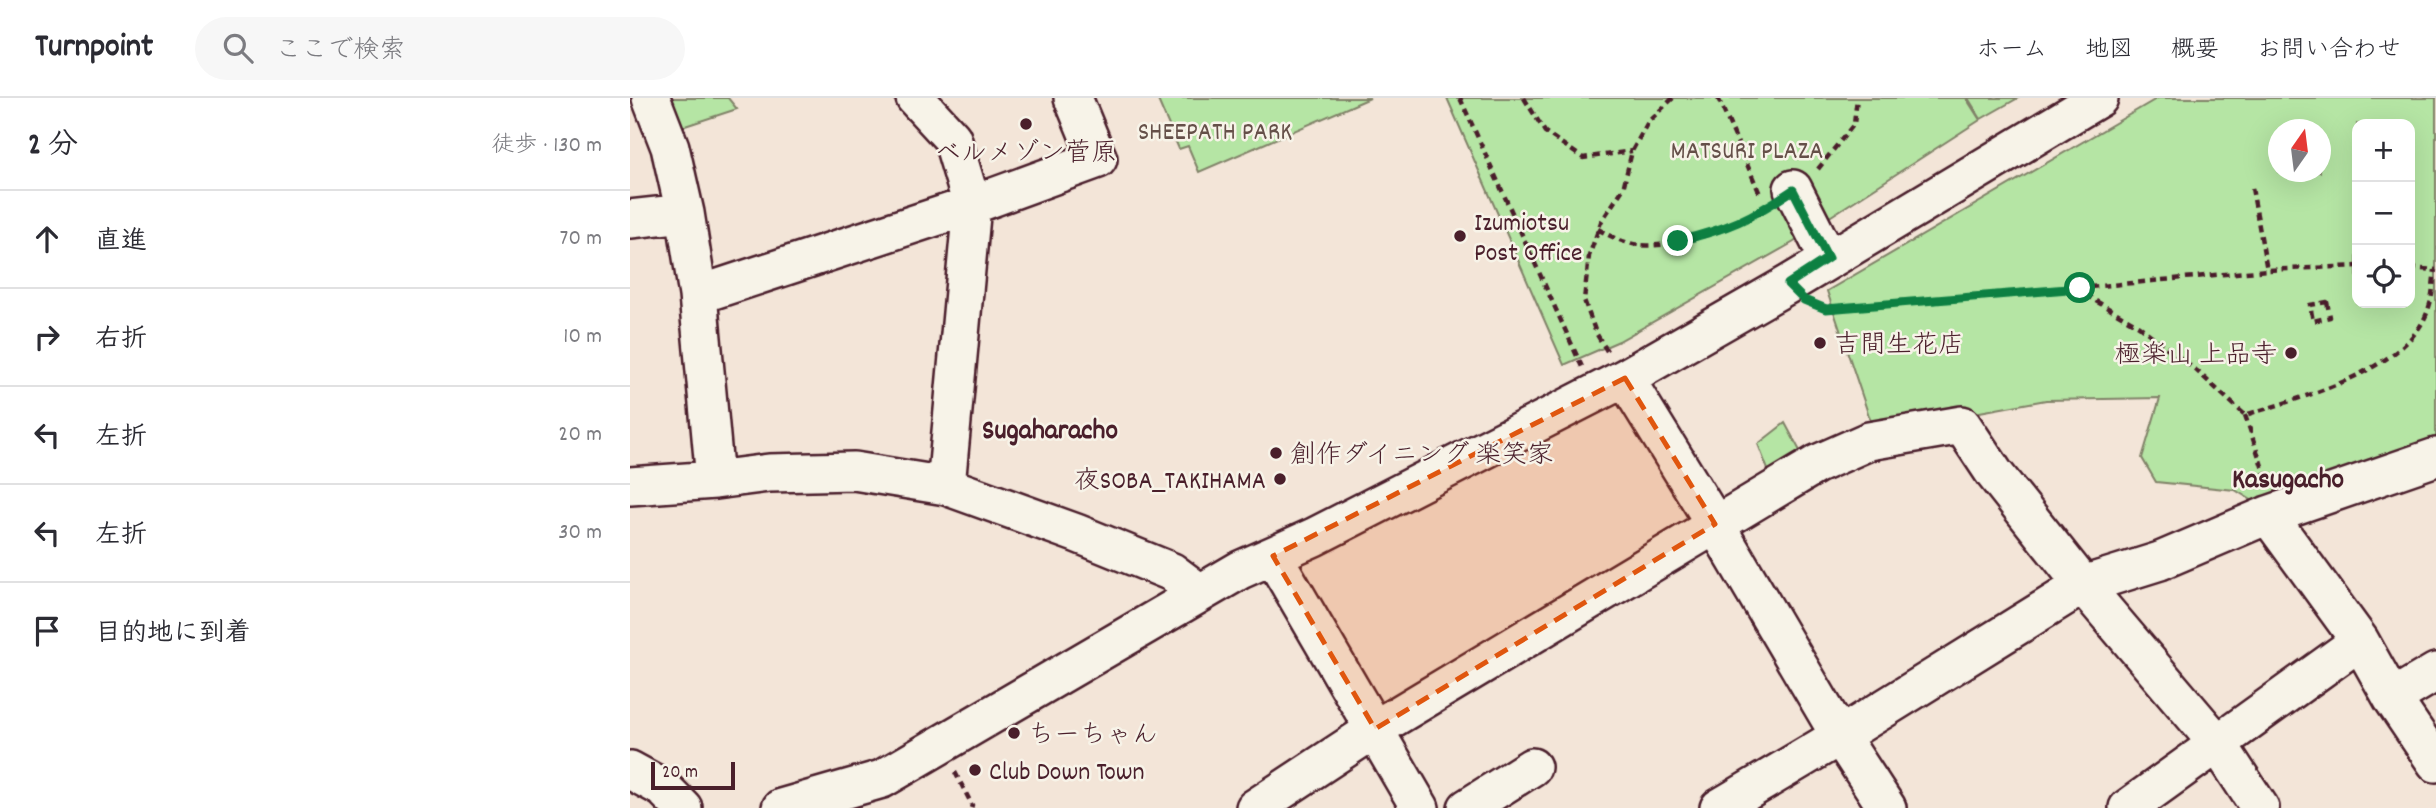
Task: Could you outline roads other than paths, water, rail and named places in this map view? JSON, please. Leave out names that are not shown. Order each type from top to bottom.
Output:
[{"type":"street","points":[[652,98],[670,147],[685,213],[698,295],[715,480]]},
{"type":"street","points":[[915,98],[952,138],[972,205],[946,486]]},
{"type":"street","points":[[698,295],[972,205],[1098,159],[1073,98]]},
{"type":"street","points":[[781,808],[882,779],[1240,570],[1326,531],[1617,366],[1788,284],[2099,98]]},
{"type":"street","points":[[1779,199],[1828,258]]},
{"type":"street","points":[[630,219],[685,213]]},
{"type":"street","points":[[1617,366],[1715,524],[1840,736],[1887,808]]},
{"type":"street","points":[[1255,808],[1375,729],[1816,464],[1869,441],[1962,425],[1994,473],[2218,744],[2260,808]]},
{"type":"street","points":[[1719,808],[2084,585],[2160,561],[2273,513],[2436,457]]},
{"type":"street","points":[[630,486],[769,473],[854,471],[946,486],[1076,533],[1172,572],[1200,593]]},
{"type":"street","points":[[2273,513],[2360,641],[2392,698],[2436,763]]},
{"type":"street","points":[[1273,556],[1420,808]]},
{"type":"street","points":[[2128,808],[2360,641]]},
{"type":"street","points":[[2392,698],[2436,672]]},
{"type":"street","points":[[1467,808],[1532,767]]},
{"type":"street","points":[[630,770],[663,788],[683,808]]},
{"type":"place","name":"ベルメゾン菅原","points":[[1026,124]]},
{"type":"place","name":"Izumiotsu Post Office","points":[[1460,236]]},
{"type":"place","name":"吉間生花店","points":[[1820,343]]},
{"type":"place","name":"極楽山 上品寺","points":[[2291,353]]},
{"type":"place","name":"創作ダイニング 楽笑家","points":[[1276,453]]},
{"type":"place","name":"夜SOBA_TAKIHAMA","points":[[1280,479]]},
{"type":"place","name":"ちーちゃん","points":[[1014,733]]},
{"type":"place","name":"Club Down Town","points":[[975,770]]},
{"type":"district","name":"Sugaharacho","points":[[1050,428]]},
{"type":"district","name":"Kasugacho","points":[[2288,477]]},
{"type":"park label","name":"SHEEPATH PARK","points":[[1215,130]]},
{"type":"park label","name":"MATSURI PLAZA","points":[[1747,149]]}]
